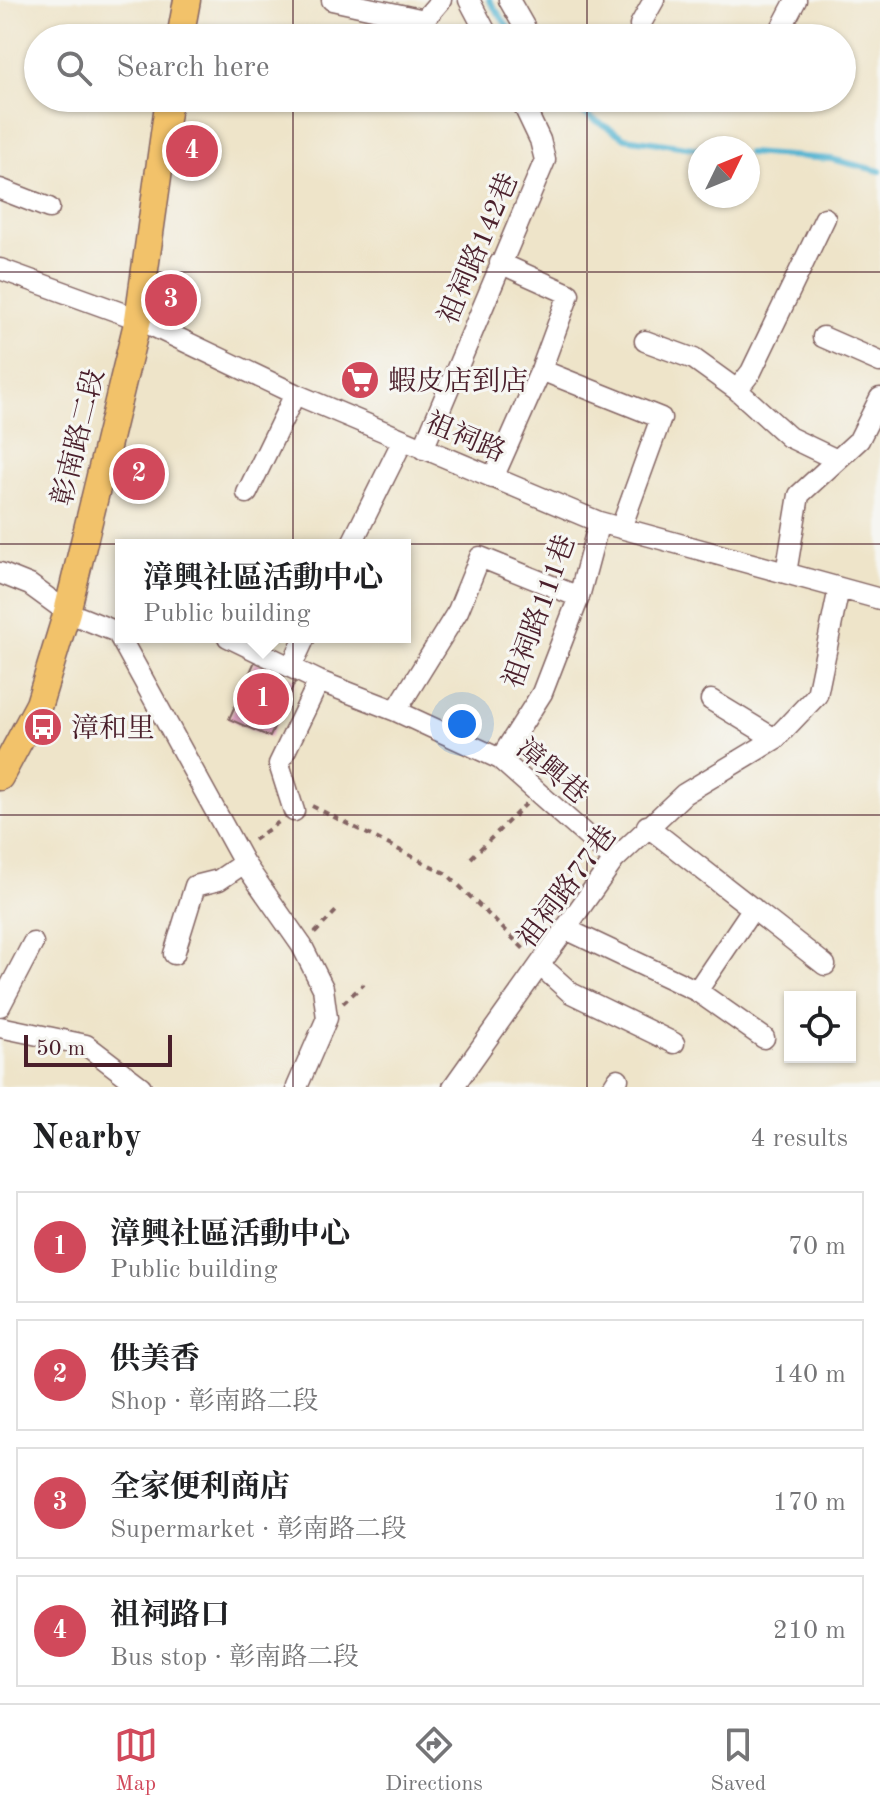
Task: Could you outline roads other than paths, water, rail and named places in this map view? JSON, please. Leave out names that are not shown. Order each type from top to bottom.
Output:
[{"type":"main road","points":[[183,24],[187,0]]},
{"type":"main road","name":"彰南路二段","points":[[0,777],[39,704],[67,612],[138,319],[167,112]]},
{"type":"street","points":[[332,0],[424,20],[441,0]]},
{"type":"street","points":[[469,0],[482,24]]},
{"type":"street","points":[[509,0],[523,24]]},
{"type":"street","points":[[641,24],[654,0]]},
{"type":"street","points":[[783,24],[796,0]]},
{"type":"street","name":"祖祠路142巷","points":[[423,449],[545,160],[540,140],[526,112]]},
{"type":"street","points":[[0,189],[49,208]]},
{"type":"street","points":[[737,390],[751,372],[825,218]]},
{"type":"street","points":[[493,478],[541,370],[569,294],[500,263]]},
{"type":"street","name":"祖祠路","points":[[0,269],[138,319],[295,394],[599,522],[880,599]]},
{"type":"street","points":[[823,337],[880,362]]},
{"type":"street","points":[[645,341],[694,359],[737,390],[789,437],[837,460]]},
{"type":"street","points":[[541,370],[661,418],[621,528]]},
{"type":"street","points":[[247,493],[295,394]]},
{"type":"street","points":[[786,573],[799,495],[859,440],[880,398]]},
{"type":"street","points":[[354,539],[403,440]]},
{"type":"street","name":"祖祠路111巷","points":[[500,759],[542,693],[579,597],[599,522]]},
{"type":"street","points":[[396,711],[458,611],[480,557],[579,597]]},
{"type":"street","points":[[0,573],[30,585],[67,612],[115,630]]},
{"type":"street","name":"祖祠路77巷","points":[[453,1087],[568,930],[614,860],[684,794],[775,739],[817,695],[839,588]]},
{"type":"street","points":[[126,643],[242,857],[302,946],[323,988],[327,1018],[297,1087]]},
{"type":"street","name":"漳興巷","points":[[242,643],[292,665],[319,681],[396,711],[500,759],[614,860]]},
{"type":"street","points":[[292,665],[302,643]]},
{"type":"street","points":[[294,811],[279,764],[319,681]]},
{"type":"street","points":[[711,700],[775,739]]},
{"type":"street","points":[[647,826],[825,965]]},
{"type":"street","points":[[174,954],[195,886],[219,880],[242,857]]},
{"type":"street","points":[[697,991],[753,908]]},
{"type":"street","points":[[568,930],[697,991],[764,1038]]},
{"type":"street","points":[[0,1006],[33,943]]},
{"type":"street","points":[[541,966],[571,993],[674,1043]]},
{"type":"street","points":[[0,1027],[86,1045],[141,1087]]},
{"type":"waterway","points":[[489,0],[506,24]]},
{"type":"waterway","points":[[581,112],[625,138],[688,147]]},
{"type":"waterway","points":[[760,154],[831,159],[880,171]]},
{"type":"place","name":"祖祠路口","points":[[192,151]]},
{"type":"place","name":"全家便利商店","points":[[171,300]]},
{"type":"place","name":"蝦皮店到店","points":[[360,380]]},
{"type":"place","name":"供美香","points":[[139,474]]},
{"type":"place","name":"漳興社區活動中心","points":[[263,699]]},
{"type":"place","name":"漳和里","points":[[43,727]]}]
